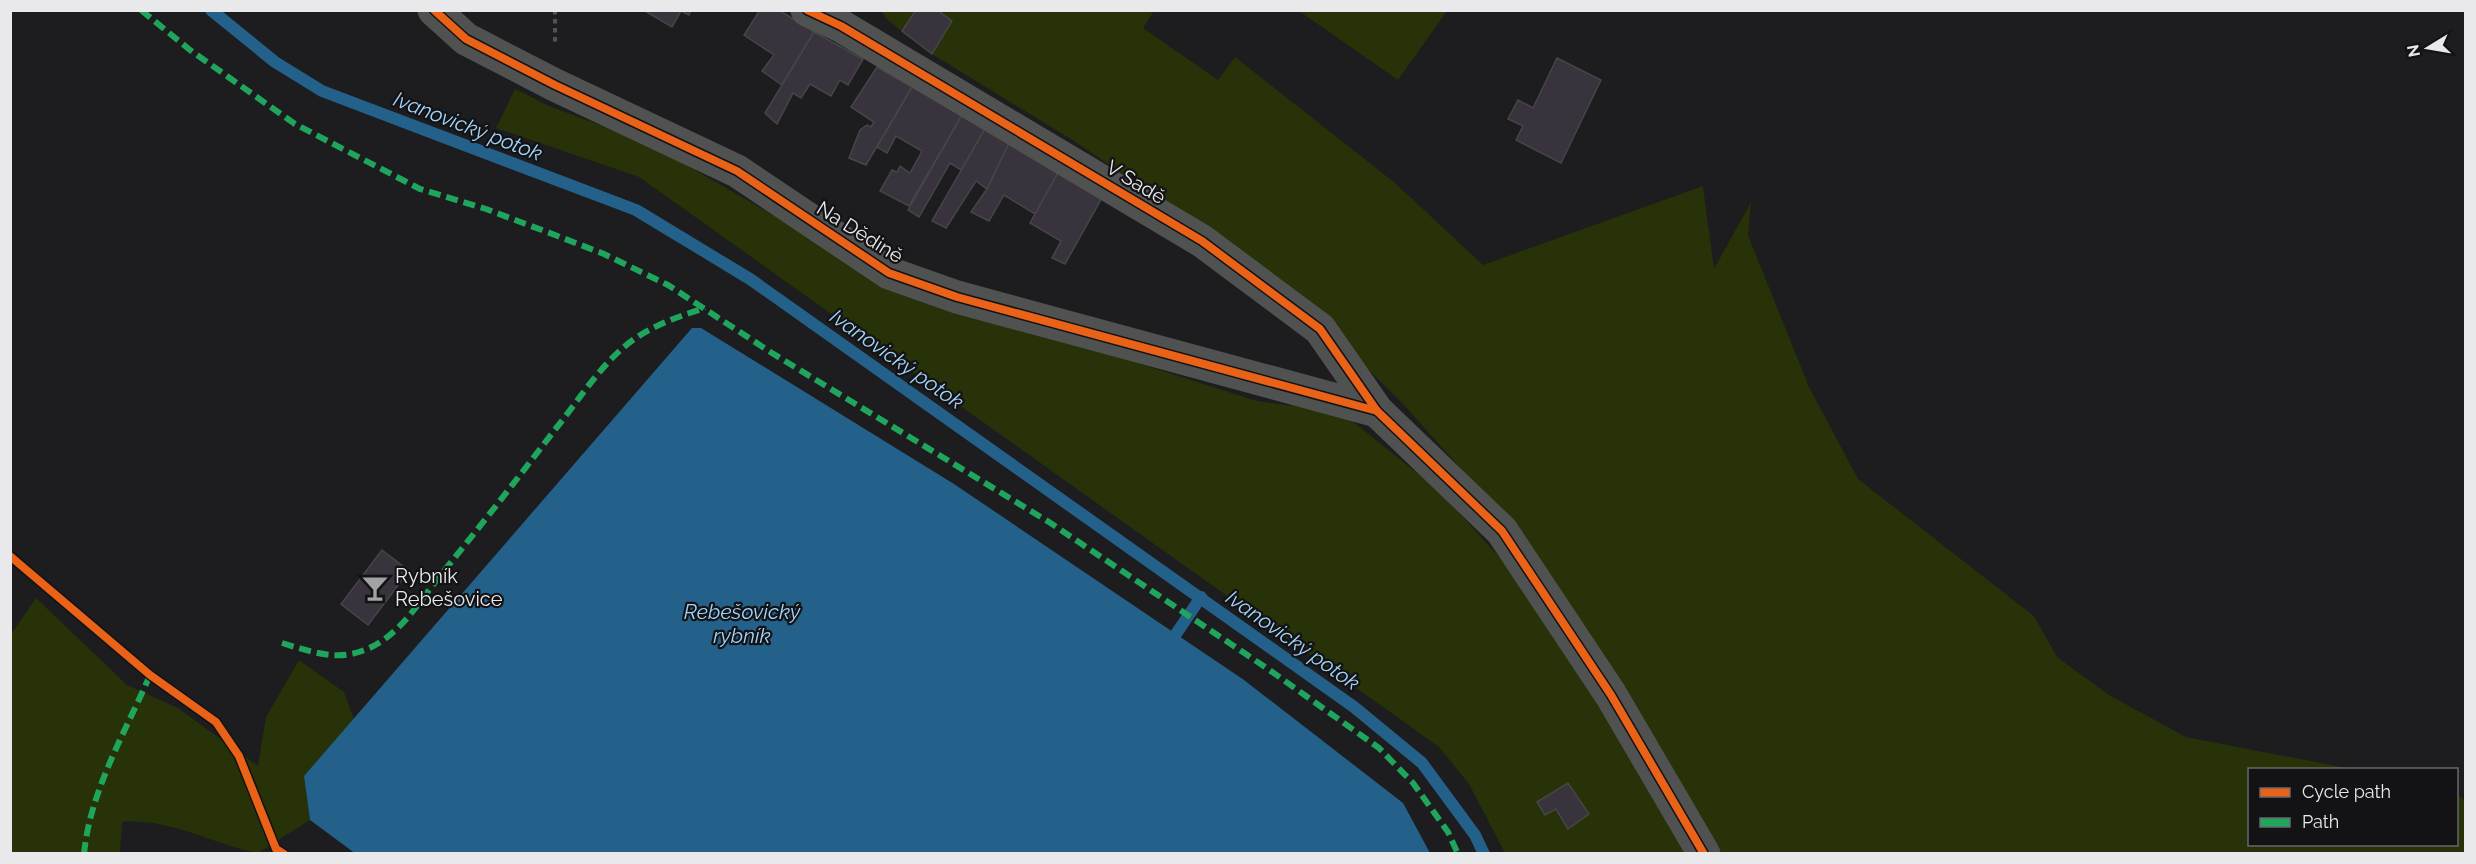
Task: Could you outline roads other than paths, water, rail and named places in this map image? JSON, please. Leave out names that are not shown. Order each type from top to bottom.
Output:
[{"type":"street","name":"Na Dědině","points":[[434,10],[466,39],[555,85],[737,171],[889,273],[957,297],[1377,411]]},
{"type":"street","name":"V Sadě","points":[[807,10],[838,18],[1202,241],[1320,329],[1377,411],[1502,531],[1611,695],[1704,854]]},
{"type":"water","name":"Rebešovický rybník","points":[[692,328],[701,328],[954,484],[1244,680],[1403,803],[1430,853],[356,854],[310,820],[304,776]]},
{"type":"waterway","name":"Ivanovický potok","points":[[211,10],[275,62],[322,91],[636,210],[750,279],[1354,707],[1422,763],[1475,835],[1484,854]]},
{"type":"waterway","points":[[1176,634],[1201,597]]},
{"type":"place","name":"Rybník Rebešovice","points":[[375,588]]}]
